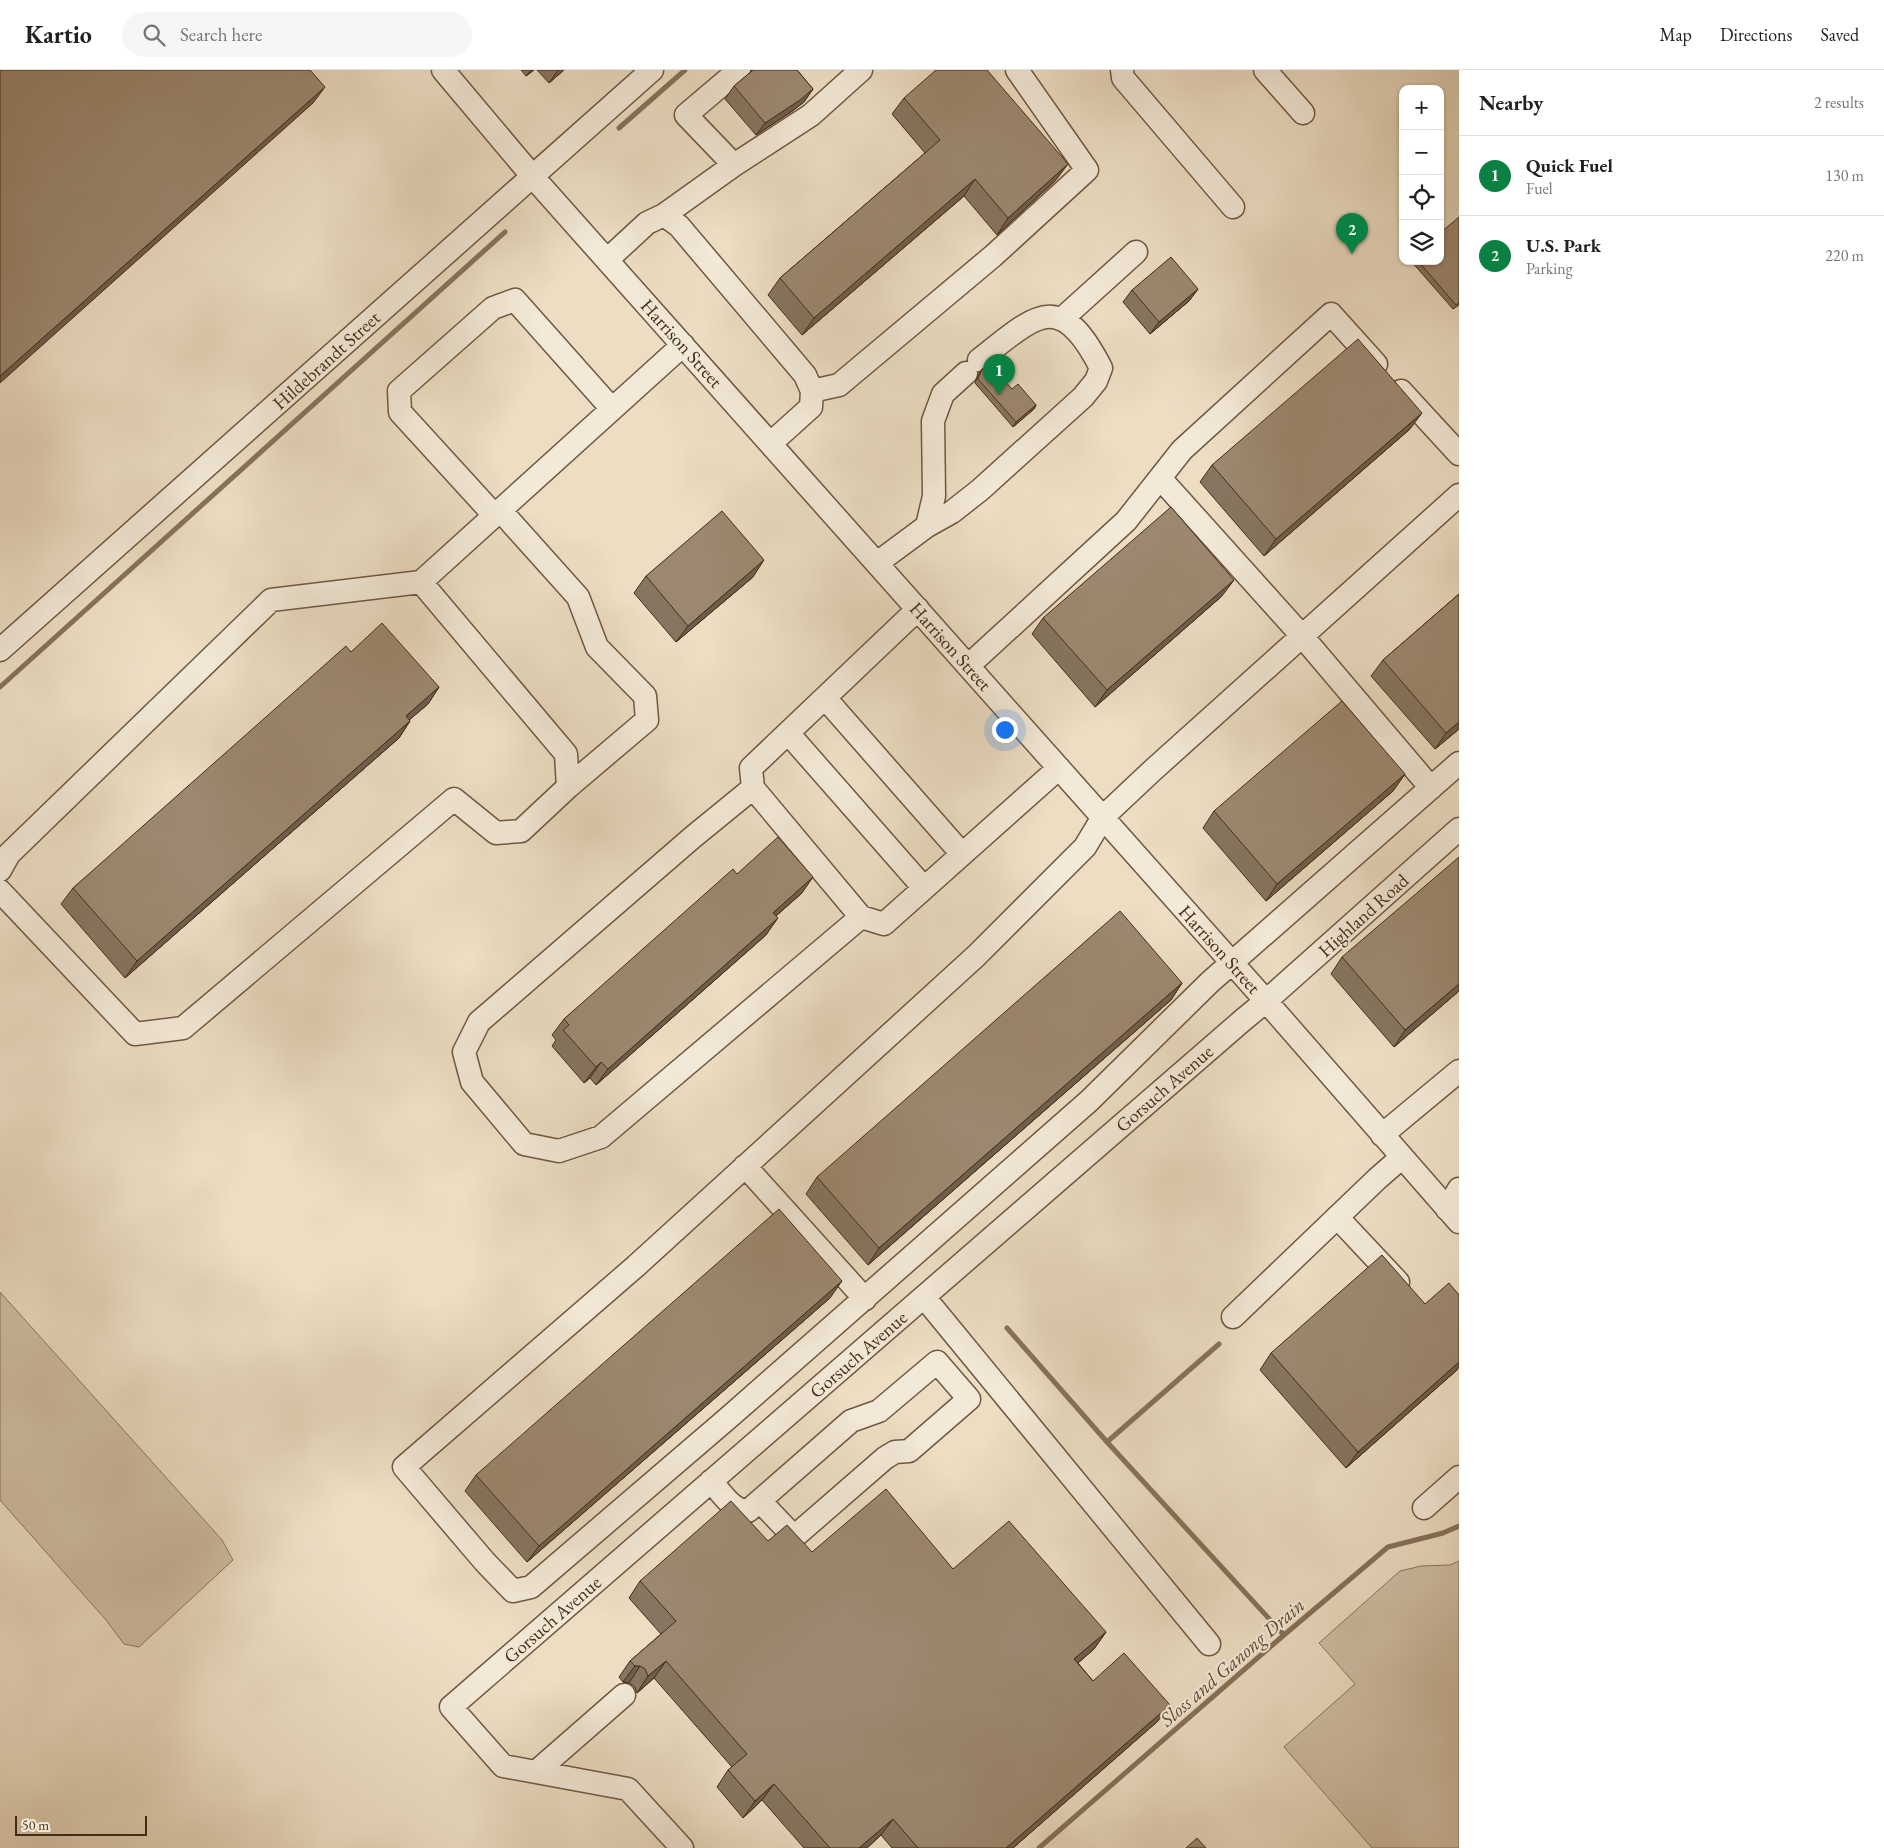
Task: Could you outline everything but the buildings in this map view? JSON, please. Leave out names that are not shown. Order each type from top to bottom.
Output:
[{"type":"street","name":"Harrison Street","points":[[443,70],[533,177],[1103,817],[1453,1215]]},
{"type":"street","name":"Hildebrandt Street","points":[[0,650],[652,70]]},
{"type":"street","points":[[734,165],[686,115],[739,70]]},
{"type":"street","points":[[608,259],[647,223],[664,215],[734,165],[811,115],[861,70]]},
{"type":"street","points":[[812,391],[839,385],[992,256],[1086,170],[1016,70]]},
{"type":"street","points":[[1122,70],[1122,78],[1233,207]]},
{"type":"street","points":[[1265,70],[1303,113]]},
{"type":"street","points":[[664,215],[679,226],[805,375],[812,391],[810,407],[771,443]]},
{"type":"street","points":[[1063,318],[1136,252]]},
{"type":"street","points":[[0,891],[135,1034],[183,1028],[454,799],[496,833],[521,831],[568,787],[647,720],[645,696],[597,647],[578,597],[400,412],[399,391],[493,308],[516,300],[612,408]]},
{"type":"street","points":[[968,666],[1126,521],[1182,450],[1331,314],[1459,454]]},
{"type":"street","points":[[877,563],[927,526],[952,512],[980,490],[1083,397],[1096,381],[1100,368],[1093,352],[1079,332],[1063,318],[1044,316],[1020,327],[943,394],[932,421],[934,496],[927,526]]},
{"type":"street","points":[[0,870],[8,854],[271,600],[421,582],[683,345]]},
{"type":"street","points":[[1160,478],[1302,636],[1431,788]]},
{"type":"street","points":[[1459,495],[1160,763],[1103,817],[1085,847],[976,956],[636,1266],[404,1467],[485,1562],[513,1591],[531,1588],[1089,1101],[1232,963],[1459,763]]},
{"type":"street","points":[[421,582],[566,754],[568,787]]},
{"type":"street","points":[[918,609],[751,768],[753,788],[861,917],[884,924],[1059,768]]},
{"type":"street","points":[[825,698],[962,854]]},
{"type":"street","points":[[788,733],[924,888]]},
{"type":"street","points":[[753,788],[693,837],[479,1022],[464,1052],[472,1082],[524,1144],[560,1150],[601,1137],[861,917]]},
{"type":"street","name":"Highland Road","points":[[1266,1002],[1459,829]]},
{"type":"street","name":"Gorsuch Avenue","points":[[536,1772],[503,1766],[451,1708],[1266,1002]]},
{"type":"street","points":[[1382,1135],[1459,1071]]},
{"type":"street","points":[[1233,1317],[1377,1179],[1402,1158]]},
{"type":"street","points":[[745,1166],[864,1299]]},
{"type":"street","points":[[1453,1215],[1459,1189]]},
{"type":"street","points":[[1337,1217],[1406,1290]]},
{"type":"street","points":[[924,1297],[1209,1644]]},
{"type":"street","points":[[711,1481],[735,1507],[741,1511],[748,1511],[851,1421],[879,1411],[938,1362],[969,1399],[909,1451],[896,1452],[885,1458],[794,1537],[760,1501]]},
{"type":"street","points":[[1424,1508],[1459,1477]]},
{"type":"street","points":[[536,1772],[624,1694]]},
{"type":"street","points":[[536,1772],[628,1789],[682,1848]]},
{"type":"shaded area","points":[[0,1292],[222,1540],[233,1560],[139,1647],[124,1644],[106,1620],[0,1500]]},
{"type":"shaded area","points":[[1459,1561],[1459,1848],[1372,1848],[1284,1747],[1355,1684],[1319,1643],[1400,1571],[1421,1566],[1450,1565]]},
{"type":"waterway","points":[[619,128],[685,70]]},
{"type":"waterway","points":[[0,687],[505,232]]},
{"type":"waterway","points":[[1007,1328],[1107,1442],[1284,1635]]},
{"type":"waterway","points":[[1107,1442],[1219,1344]]},
{"type":"waterway","name":"Sloss and Ganong Drain","points":[[1039,1848],[1388,1547],[1443,1533],[1459,1526]]},
{"type":"place","name":"U.S. Park","points":[[1352,254]]},
{"type":"place","name":"Quick Fuel","points":[[999,395]]}]
